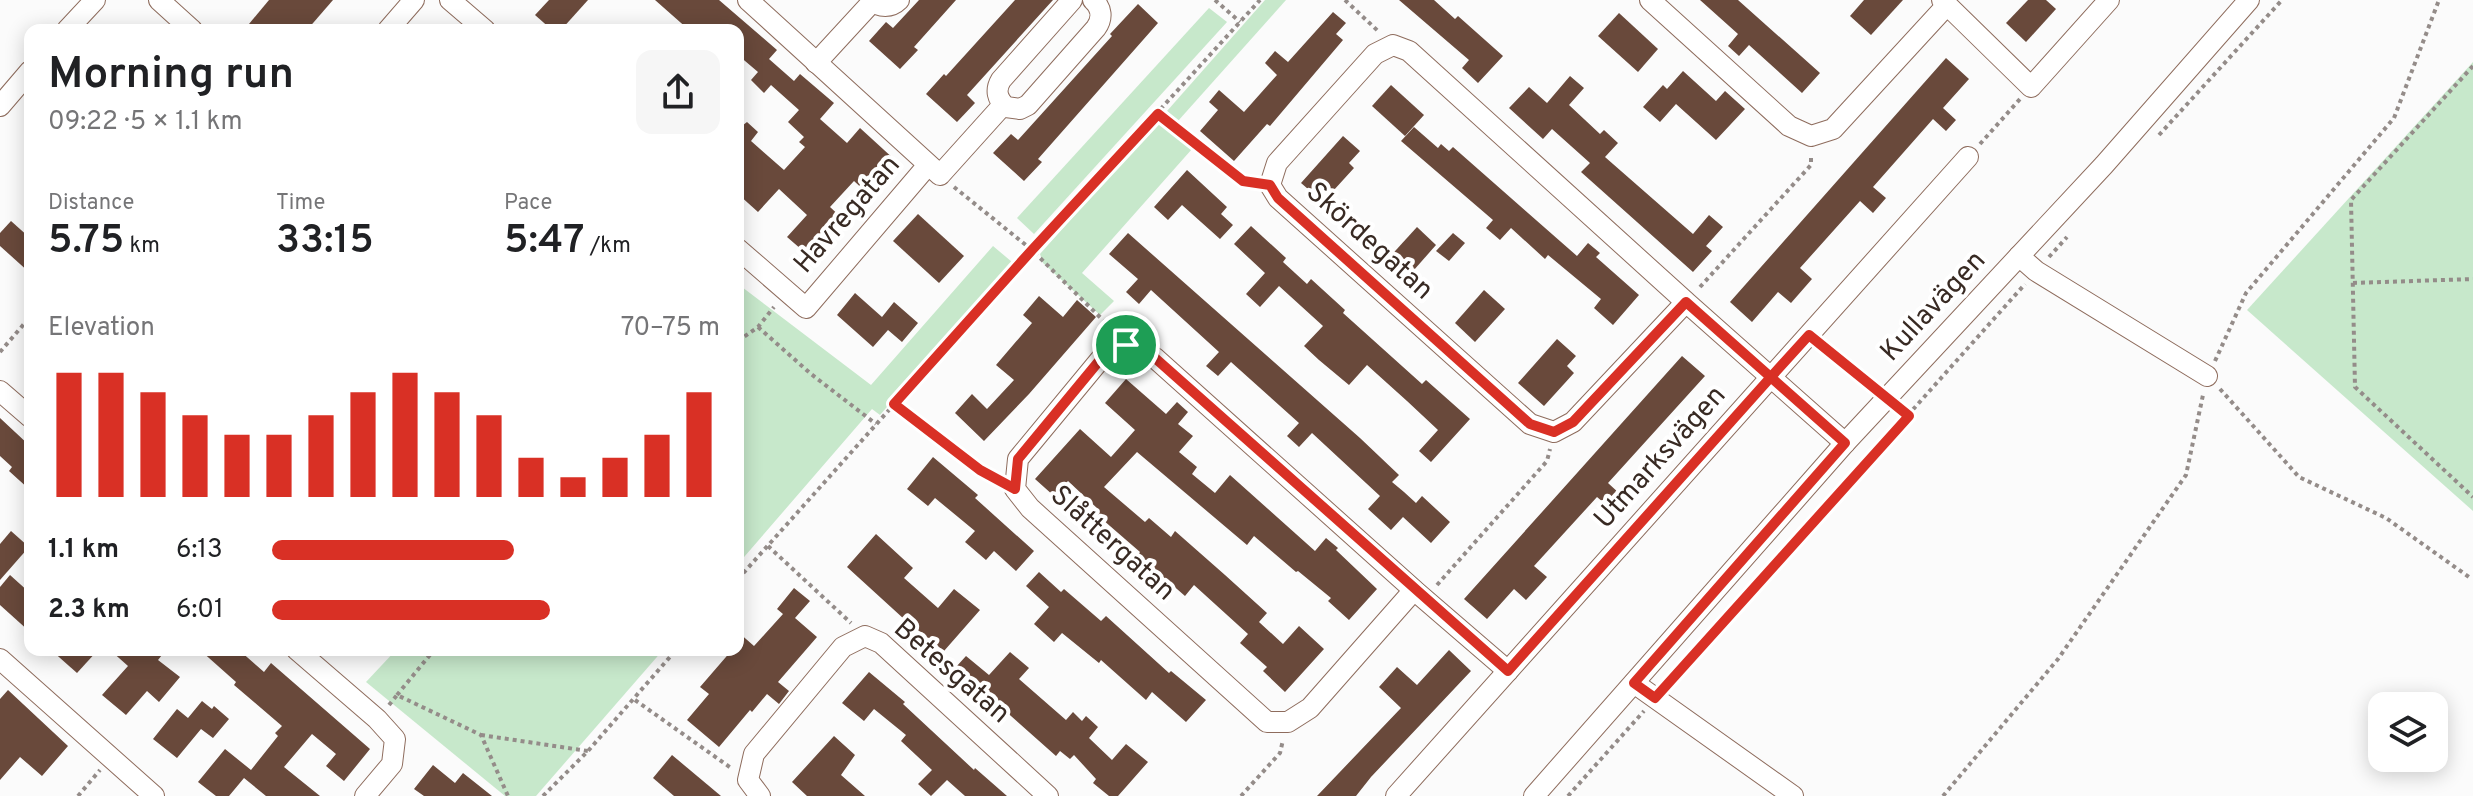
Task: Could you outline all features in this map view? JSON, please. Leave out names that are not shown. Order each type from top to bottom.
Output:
[{"type":"street","points":[[73,24],[95,0]]},
{"type":"street","points":[[159,0],[185,24]]},
{"type":"street","points":[[393,24],[414,0]]},
{"type":"street","points":[[450,0],[478,24]]},
{"type":"street","name":"Havregatan","points":[[748,0],[934,170]]},
{"type":"street","points":[[816,63],[872,1],[885,6],[899,0]]},
{"type":"street","points":[[1072,0],[1001,80],[997,92],[1003,105],[1016,110],[1028,105],[1096,28],[1101,12],[1093,0]]},
{"type":"street","points":[[1650,0],[1789,126],[1811,136],[1833,129],[1944,3],[2031,87],[2109,0]]},
{"type":"street","name":"Kullavägen","points":[[1534,796],[1845,443],[2104,165],[2249,0]]},
{"type":"street","points":[[1393,45],[1409,51],[1845,443]]},
{"type":"street","name":"Skördegatan","points":[[1393,45],[1375,54],[1277,163],[1270,185],[1278,198],[1530,424],[1554,432]]},
{"type":"street","points":[[0,106],[24,78]]},
{"type":"street","name":"Havregatan","points":[[744,254],[806,308],[934,170],[1003,105]]},
{"type":"street","name":"Utmarksvägen","points":[[1396,796],[1968,157]]},
{"type":"street","points":[[2019,256],[2036,271],[2207,376]]},
{"type":"street","points":[[1554,432],[1573,422],[1686,302]]},
{"type":"street","points":[[1126,345],[1155,358],[1508,671]]},
{"type":"street","name":"Slåttergatan","points":[[1126,345],[1104,355],[1018,459],[1015,489],[1030,508],[1267,722],[1288,722]]},
{"type":"street","points":[[0,391],[24,412]]},
{"type":"street","points":[[1288,722],[1310,708],[1420,595]]},
{"type":"street","name":"Betesgatan","points":[[754,788],[754,754],[843,647],[865,636],[881,643],[1048,796]]},
{"type":"street","points":[[304,656],[377,719],[395,739],[392,764],[365,796]]},
{"type":"street","points":[[0,659],[154,796]]},
{"type":"street","points":[[1634,683],[1793,796]]},
{"type":"path","points":[[1215,0],[1240,22]]},
{"type":"path","points":[[744,572],[1260,0]]},
{"type":"path","points":[[1345,0],[1393,45]]},
{"type":"path","points":[[2154,141],[2282,0]]},
{"type":"path","points":[[1943,796],[2058,659],[2186,475],[2207,376],[2246,293],[2394,118],[2439,0]]},
{"type":"path","points":[[2473,66],[2351,200],[2355,387],[2473,497]]},
{"type":"path","points":[[1968,157],[2031,87]]},
{"type":"path","points":[[1158,114],[1243,181],[1270,185]]},
{"type":"path","points":[[1686,302],[1811,165],[1811,136]]},
{"type":"path","points":[[934,170],[1032,250],[1094,309],[1126,345]]},
{"type":"path","points":[[1568,796],[2068,236]]},
{"type":"path","points":[[2353,283],[2473,279]]},
{"type":"path","points":[[744,337],[758,327],[788,292]]},
{"type":"path","points":[[0,352],[24,324]]},
{"type":"path","points":[[758,327],[811,374],[876,424]]},
{"type":"path","points":[[1809,335],[1909,416]]},
{"type":"path","points":[[2207,376],[2299,477],[2386,518],[2469,577]]},
{"type":"path","points":[[894,404],[980,470],[1015,489]]},
{"type":"path","points":[[1420,595],[1547,461],[1554,432]]},
{"type":"path","points":[[768,546],[865,636]]},
{"type":"path","points":[[377,719],[429,656]]},
{"type":"path","points":[[543,796],[635,700],[671,656]]},
{"type":"path","points":[[397,695],[481,735],[588,751]]},
{"type":"path","points":[[635,700],[754,788]]},
{"type":"path","points":[[1241,796],[1280,753],[1288,722]]},
{"type":"path","points":[[481,735],[508,796]]},
{"type":"path","points":[[78,796],[110,758]]},
{"type":"green space","points":[[1265,0],[1286,0],[1178,121],[1167,111]]},
{"type":"green space","points":[[1209,8],[1227,22],[1034,234],[1017,218]]},
{"type":"green space","points":[[2473,62],[2473,511],[2247,310]]},
{"type":"green space","points":[[1158,121],[1192,149],[1082,273],[1114,301],[1100,315],[1043,263],[1040,254]]},
{"type":"green space","points":[[993,246],[1012,262],[880,415],[872,409],[744,557],[744,289],[871,385]]},
{"type":"green space","points":[[390,656],[658,656],[536,796],[505,796],[366,682]]},
{"type":"building","points":[[269,0],[333,0],[312,24],[249,24]]},
{"type":"building","points":[[549,0],[588,0],[566,24],[545,24],[535,15]]},
{"type":"building","points":[[655,0],[719,0],[777,50],[769,59],[794,81],[800,74],[834,103],[820,119],[847,143],[860,128],[895,160],[866,192],[854,181],[830,207],[843,219],[809,256],[787,237],[807,215],[779,189],[758,212],[744,199],[744,124],[747,122],[758,132],[751,141],[784,170],[805,147],[799,142],[804,137],[788,122],[799,110],[771,85],[764,93],[751,80],[758,72],[744,60],[744,24],[682,24]]},
{"type":"building","points":[[919,0],[956,0],[914,47],[918,50],[900,69],[869,41],[886,22],[893,28]]},
{"type":"building","points":[[1015,0],[1053,0],[967,95],[975,103],[957,122],[926,94]]},
{"type":"building","points":[[1399,0],[1434,0],[1455,19],[1458,16],[1503,56],[1478,83],[1462,68],[1469,60]]},
{"type":"building","points":[[1700,0],[1738,0],[1820,73],[1802,93],[1749,45],[1739,56],[1728,46],[1738,34]]},
{"type":"building","points":[[1864,0],[1903,0],[1871,35],[1850,16]]},
{"type":"building","points":[[2028,0],[2046,0],[2056,9],[2026,42],[2006,23]]},
{"type":"building","points":[[1138,4],[1158,23],[1038,159],[1042,162],[1024,181],[993,153],[1011,134],[1018,140]]},
{"type":"building","points":[[1333,12],[1346,23],[1336,34],[1343,40],[1270,126],[1267,124],[1234,161],[1200,131],[1218,110],[1209,102],[1219,90],[1244,112],[1277,75],[1265,63],[1275,51],[1288,62]]},
{"type":"building","points":[[1619,13],[1658,49],[1638,72],[1598,36]]},
{"type":"building","points":[[1946,58],[1969,79],[1943,108],[1956,120],[1946,131],[1933,119],[1873,187],[1886,198],[1873,213],[1860,201],[1800,268],[1812,279],[1791,303],[1778,292],[1752,322],[1730,302]]},
{"type":"building","points":[[1683,71],[1716,101],[1725,91],[1745,109],[1716,140],[1676,104],[1660,122],[1643,107],[1663,85],[1667,89]]},
{"type":"building","points":[[1570,76],[1584,88],[1569,105],[1600,134],[1604,130],[1618,143],[1605,157],[1693,234],[1709,215],[1723,227],[1706,246],[1712,251],[1693,272],[1581,172],[1590,163],[1552,129],[1543,139],[1509,108],[1529,87],[1547,103]]},
{"type":"building","points":[[1391,85],[1424,115],[1405,136],[1372,106]]},
{"type":"building","points":[[1414,127],[1438,148],[1441,144],[1449,151],[1453,147],[1577,256],[1588,243],[1600,253],[1596,257],[1639,295],[1613,325],[1594,308],[1601,299],[1548,255],[1545,259],[1511,228],[1500,240],[1486,228],[1493,220],[1401,141]]},
{"type":"building","points":[[1343,136],[1360,151],[1349,163],[1354,168],[1323,202],[1301,183]]},
{"type":"building","points":[[1187,170],[1227,207],[1221,214],[1233,225],[1220,239],[1182,205],[1168,220],[1154,207]]},
{"type":"building","points":[[918,214],[964,256],[939,283],[893,241]]},
{"type":"building","points":[[11,221],[24,233],[24,268],[0,246],[0,233]]},
{"type":"building","points":[[1251,226],[1286,258],[1283,262],[1307,284],[1311,279],[1345,310],[1343,313],[1422,384],[1426,380],[1470,419],[1431,462],[1419,451],[1438,430],[1407,401],[1367,365],[1349,385],[1319,360],[1304,346],[1323,326],[1279,286],[1260,307],[1246,294],[1265,273],[1234,244]]},
{"type":"building","points":[[1417,227],[1436,245],[1406,279],[1386,261]]},
{"type":"building","points":[[1128,233],[1360,438],[1399,475],[1392,482],[1416,503],[1422,496],[1450,522],[1431,543],[1403,517],[1391,530],[1368,509],[1380,496],[1312,433],[1299,447],[1287,436],[1299,423],[1231,362],[1218,376],[1206,366],[1219,352],[1151,290],[1139,304],[1126,292],[1138,279],[1109,254]]},
{"type":"building","points":[[1453,233],[1465,243],[1449,261],[1436,251]]},
{"type":"building","points":[[1484,290],[1505,309],[1475,342],[1455,323]]},
{"type":"building","points":[[855,293],[882,317],[894,302],[918,323],[902,342],[888,330],[873,347],[837,315]]},
{"type":"building","points":[[1039,296],[1063,317],[1077,300],[1096,317],[984,441],[955,413],[972,394],[987,409],[1014,380],[996,365],[1032,323],[1023,315]]},
{"type":"building","points":[[1557,339],[1576,356],[1567,366],[1574,373],[1544,406],[1518,383]]},
{"type":"building","points":[[1682,356],[1705,376],[1608,483],[1620,494],[1609,507],[1597,497],[1534,566],[1547,577],[1526,600],[1514,589],[1487,619],[1464,599]]},
{"type":"building","points":[[1126,379],[1166,414],[1177,402],[1188,412],[1178,424],[1193,436],[1179,452],[1197,467],[1192,474],[1215,493],[1230,475],[1315,551],[1326,538],[1377,589],[1349,620],[1328,601],[1331,598],[1254,536],[1247,545],[1137,452],[1104,487],[1145,522],[1149,518],[1171,537],[1175,531],[1267,613],[1259,622],[1283,644],[1299,626],[1324,649],[1285,692],[1263,671],[1267,667],[1240,643],[1248,634],[1194,585],[1185,596],[1095,513],[1098,509],[1068,481],[1054,496],[1035,479],[1080,429],[1111,457],[1135,430],[1105,403]]},
{"type":"building","points":[[0,418],[24,440],[24,485],[9,471],[12,467],[0,456]]},
{"type":"building","points":[[933,457],[978,495],[975,498],[1034,551],[1016,571],[994,551],[986,560],[965,542],[975,531],[935,498],[928,506],[907,489]]},
{"type":"building","points":[[11,531],[24,543],[24,553],[0,580],[0,544]]},
{"type":"building","points":[[876,534],[913,568],[904,578],[938,608],[954,589],[980,610],[944,651],[847,567]]},
{"type":"building","points":[[1039,572],[1101,621],[1106,616],[1169,673],[1171,671],[1206,700],[1186,722],[1152,692],[1146,700],[1101,660],[1099,663],[1062,633],[1054,642],[1034,624],[1049,607],[1026,586]]},
{"type":"building","points":[[10,575],[24,588],[24,627],[0,605],[0,587]]},
{"type":"building","points":[[794,588],[810,601],[795,618],[817,637],[778,682],[789,691],[779,704],[767,694],[719,747],[687,720],[709,694],[700,687],[727,656],[744,656],[744,637],[754,646],[783,614],[777,609]]},
{"type":"building","points":[[1449,650],[1471,671],[1356,796],[1317,796],[1401,708],[1379,687],[1397,667],[1417,685]]},
{"type":"building","points":[[1010,652],[1029,668],[1019,679],[1066,720],[1073,712],[1082,721],[1086,716],[1098,727],[1089,738],[1112,760],[1126,744],[1148,762],[1118,796],[1109,796],[1093,783],[1096,779],[1074,755],[1070,759],[1060,751],[1056,756],[956,667],[966,656],[989,675]]},
{"type":"building","points":[[58,656],[93,656],[77,673]]},
{"type":"building","points":[[117,656],[161,656],[158,660],[180,677],[159,702],[147,691],[126,715],[102,695],[128,666]]},
{"type":"building","points":[[207,656],[246,656],[264,672],[271,663],[370,749],[344,781],[326,766],[336,754],[312,734],[284,767],[320,796],[266,796],[244,778],[229,796],[216,796],[198,782],[225,749],[251,770],[278,736],[275,733],[282,726],[234,685],[236,682]]},
{"type":"building","points":[[869,672],[905,702],[903,704],[974,770],[1007,796],[965,796],[947,780],[931,796],[918,784],[932,770],[901,741],[906,735],[874,709],[864,721],[842,703]]},
{"type":"building","points":[[8,690],[68,746],[42,776],[20,757],[0,780],[0,699]]},
{"type":"building","points":[[202,701],[212,709],[214,706],[229,719],[213,738],[201,729],[177,758],[153,739],[177,709],[188,718]]},
{"type":"building","points":[[834,736],[855,755],[841,775],[865,796],[807,796],[792,782]]},
{"type":"building","points":[[672,755],[721,796],[674,796],[653,778]]},
{"type":"building","points":[[433,765],[455,783],[463,773],[492,796],[424,796],[414,789]]},
{"type":"route","points":[[1126,345],[1104,355],[1018,459],[1015,489],[980,470],[894,404],[1158,114],[1243,181],[1270,185],[1278,198],[1530,424],[1554,432],[1573,422],[1686,302],[1770,378],[1845,443],[1634,683],[1655,698],[1909,416],[1809,335],[1770,378],[1508,671],[1155,358],[1126,345]]}]
